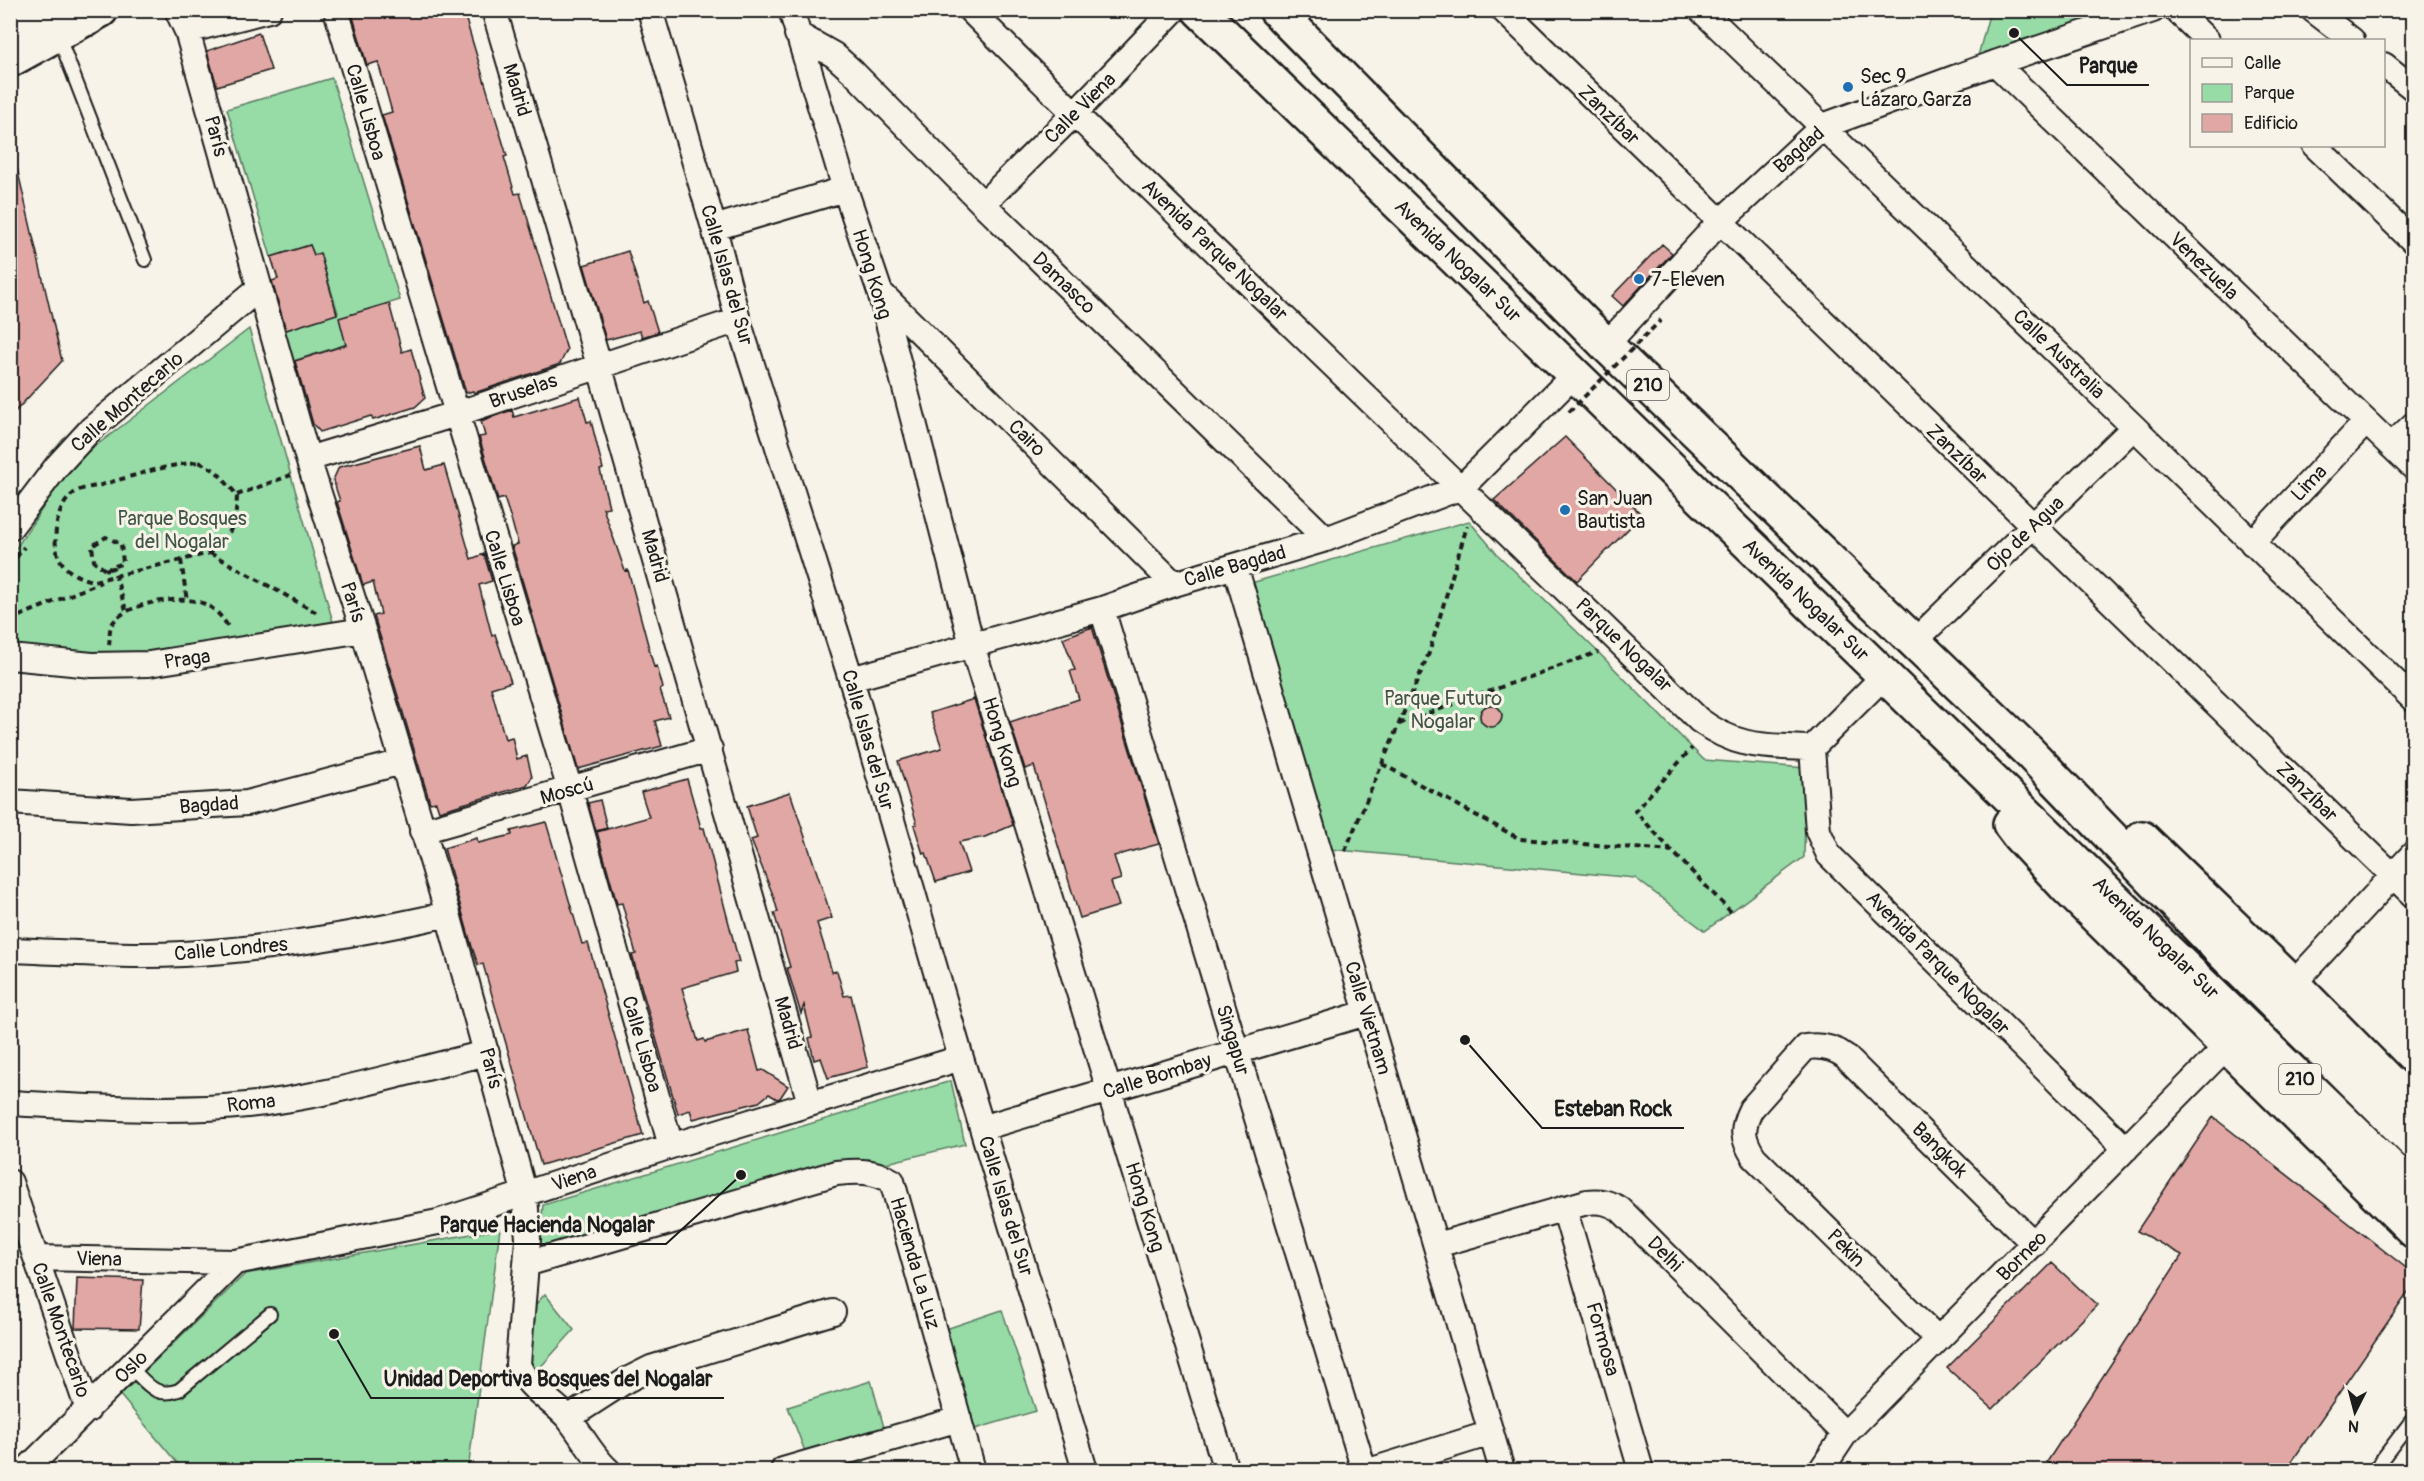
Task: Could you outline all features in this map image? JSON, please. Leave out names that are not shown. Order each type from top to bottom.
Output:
[{"type":"main road","name":"Avenida Nogalar Sur","points":[[1199,10],[2414,1190]]},
{"type":"main road","name":"Avenida Nogalar Sur","points":[[1279,11],[1606,345],[1916,640],[2029,752],[2225,955],[2414,1142]]},
{"type":"main road","points":[[10,29],[46,29],[94,13]]},
{"type":"main road","points":[[10,60],[46,29]]},
{"type":"main road","points":[[2029,752],[2074,778],[2107,804],[2293,984],[2414,1107]]},
{"type":"main road","points":[[1969,759],[1993,800],[2019,836],[2068,889],[2228,1045],[2382,1202],[2414,1231]]},
{"type":"main road","points":[[2382,1202],[2396,1208],[2414,1209]]},
{"type":"street","points":[[182,21],[269,10]]},
{"type":"street","name":"Calle Lisboa","points":[[336,10],[570,790],[671,1146]]},
{"type":"street","name":"Madrid","points":[[494,10],[599,365],[810,1103]]},
{"type":"street","name":"Calle Islas del Sur","points":[[650,10],[714,228],[738,320],[851,679],[961,1058],[1085,1470]]},
{"type":"street","name":"Hong Kong","points":[[790,10],[845,189],[880,292],[972,645],[1226,1470]]},
{"type":"street","name":"Avenida Parque Nogalar","points":[[970,10],[1074,114],[1462,487]]},
{"type":"street","name":"Calle Viena","points":[[983,204],[1174,10]]},
{"type":"street","name":"Zanzíbar","points":[[1503,10],[1719,223],[2414,896]]},
{"type":"street","name":"Calle Australia","points":[[1701,10],[2414,700]]},
{"type":"street","name":"Bagdad","points":[[1606,345],[1719,223],[1823,126],[1995,63],[2153,10]]},
{"type":"street","points":[[2176,10],[2206,39]]},
{"type":"street","points":[[2313,10],[2351,39]]},
{"type":"street","name":"París","points":[[182,21],[258,290],[303,466],[363,630],[448,914],[525,1195]]},
{"type":"street","name":"Damasco","points":[[797,34],[834,55],[854,72],[983,204],[1326,539]]},
{"type":"street","name":"Venezuela","points":[[1995,63],[2414,468]]},
{"type":"street","points":[[2385,66],[2414,89]]},
{"type":"street","points":[[2316,147],[2414,242]]},
{"type":"street","points":[[714,228],[845,189]]},
{"type":"street","name":"Calle Montecarlo","points":[[20,534],[57,466],[91,429],[258,290]]},
{"type":"street","name":"Cairo","points":[[880,292],[1174,584]]},
{"type":"street","name":"Bruselas","points":[[303,466],[738,320]]},
{"type":"street","name":"Calle Bagdad","points":[[851,679],[1102,609],[1174,584],[1326,539],[1462,487],[1575,374]]},
{"type":"street","name":"Lima","points":[[2252,543],[2366,422]]},
{"type":"street","points":[[2391,446],[2414,424]]},
{"type":"street","name":"Ojo de Agua","points":[[1916,640],[2134,427]]},
{"type":"street","name":"Parque Nogalar","points":[[1462,487],[1699,720],[1718,734],[1730,739],[1761,746],[1812,748]]},
{"type":"street","name":"Calle Vietnam","points":[[1235,566],[1502,1470]]},
{"type":"street","name":"Singapur","points":[[1102,609],[1364,1470]]},
{"type":"street","name":"Praga","points":[[10,657],[92,665],[149,664],[363,630]]},
{"type":"street","points":[[1812,748],[1884,675]]},
{"type":"street","name":"Avenida Parque Nogalar","points":[[1812,748],[1818,831],[1829,855],[2127,1149]]},
{"type":"street","name":"Moscú","points":[[422,831],[710,749]]},
{"type":"street","name":"Bagdad","points":[[10,802],[131,810],[247,802],[402,762]]},
{"type":"street","points":[[2293,984],[2414,853]]},
{"type":"street","name":"Calle Londres","points":[[10,950],[182,954],[318,941],[448,914]]},
{"type":"street","name":"Calle Bombay","points":[[982,1128],[1366,1013]]},
{"type":"street","name":"Borneo","points":[[1821,1470],[1845,1434],[2228,1045]]},
{"type":"street","name":"Pekin","points":[[1845,1056],[1836,1049],[1806,1047],[1751,1109],[1745,1121],[1745,1143],[1754,1157],[1938,1339]]},
{"type":"street","name":"Roma","points":[[10,1103],[90,1107],[246,1105],[292,1099],[487,1053]]},
{"type":"street","name":"Bangkok","points":[[1845,1056],[2034,1244]]},
{"type":"street","name":"Viena","points":[[37,1258],[235,1262],[438,1222],[671,1146],[961,1058]]},
{"type":"street","name":"Hacienda La Luz","points":[[526,1264],[836,1173],[870,1171],[882,1175],[892,1181],[973,1470]]},
{"type":"street","name":"Calle Montecarlo","points":[[10,1182],[88,1410]]},
{"type":"street","points":[[525,1195],[528,1239],[518,1364],[522,1376],[568,1418],[608,1470]]},
{"type":"street","name":"Delhi","points":[[1437,1245],[1564,1208],[1599,1200],[1609,1203],[1620,1209],[1845,1434]]},
{"type":"street","name":"Formosa","points":[[1564,1208],[1641,1470]]},
{"type":"street","name":"Oslo","points":[[26,1470],[235,1262]]},
{"type":"street","points":[[568,1418],[627,1380],[651,1368],[833,1312]]},
{"type":"street","points":[[783,1470],[959,1419]]},
{"type":"street","points":[[1372,1470],[1491,1433]]},
{"type":"lane","points":[[46,29],[145,260]]},
{"type":"lane","points":[[2340,1106],[2414,1173]]},
{"type":"lane","points":[[130,1368],[155,1391],[167,1394],[179,1390],[270,1314]]},
{"type":"lane","points":[[2374,1470],[2414,1417]]},
{"type":"path","points":[[1569,412],[1661,320]]},
{"type":"path","points":[[199,462],[216,471],[237,495],[236,522],[225,540],[210,553],[94,581],[78,578],[65,567],[57,554],[55,535],[58,517],[75,492],[175,464],[199,462]]},
{"type":"path","points":[[237,495],[303,466]]},
{"type":"path","points":[[1345,851],[1429,653],[1469,521]]},
{"type":"path","points":[[10,566],[20,534]]},
{"type":"path","points":[[106,537],[121,544],[123,562],[105,570],[94,561],[92,546],[106,537]]},
{"type":"path","points":[[210,553],[320,614]]},
{"type":"path","points":[[181,560],[187,602]]},
{"type":"path","points":[[105,570],[112,568],[126,610]]},
{"type":"path","points":[[10,620],[116,576]]},
{"type":"path","points":[[108,656],[111,626],[126,610],[170,599],[206,604],[225,621],[232,636]]},
{"type":"path","points":[[1398,724],[1598,652]]},
{"type":"path","points":[[1692,748],[1635,811],[1731,912]]},
{"type":"path","points":[[1382,764],[1520,839],[1672,851]]},
{"type":"green space","points":[[1990,11],[2110,11],[1978,56]]},
{"type":"green space","points":[[332,78],[400,300],[340,318],[350,343],[293,361],[283,331],[338,313],[320,254],[314,255],[310,245],[271,257],[227,109]]},
{"type":"green space","name":"Parque Bosques del Nogalar","points":[[249,329],[333,622],[153,657],[11,647],[10,557],[72,464]]},
{"type":"green space","name":"Parque Futuro Nogalar","points":[[1469,521],[1498,555],[1704,760],[1806,768],[1804,857],[1705,931],[1635,878],[1328,849],[1251,583]]},
{"type":"green space","points":[[951,1081],[965,1144],[539,1248],[543,1205]]},
{"type":"green space","points":[[500,1229],[468,1470],[183,1470],[120,1395],[245,1274]]},
{"type":"green space","points":[[545,1294],[574,1330],[536,1372],[522,1360],[530,1311]]},
{"type":"green space","points":[[1002,1310],[1036,1411],[975,1429],[946,1329]]},
{"type":"green space","points":[[871,1381],[885,1431],[806,1454],[788,1407]]},
{"type":"green space","points":[[863,1459],[867,1470],[837,1470],[836,1467]]},
{"type":"building","points":[[351,10],[463,10],[507,156],[504,157],[515,194],[520,193],[567,350],[560,364],[474,393],[473,391],[466,393],[382,115],[392,112],[378,62],[367,65]]},
{"type":"building","points":[[259,33],[271,70],[217,86],[207,51]]},
{"type":"building","points":[[17,168],[62,361],[10,417],[10,169]]},
{"type":"building","name":"7-Eleven","points":[[1662,244],[1672,253],[1623,306],[1612,296]]},
{"type":"building","points":[[310,245],[314,255],[320,253],[337,314],[286,330],[272,281],[278,279],[271,257]]},
{"type":"building","points":[[628,251],[644,303],[648,301],[658,332],[642,337],[640,331],[606,340],[584,265]]},
{"type":"building","points":[[389,303],[402,352],[411,349],[425,398],[415,407],[373,420],[371,416],[320,432],[313,424],[295,361],[346,345],[339,318]]},
{"type":"building","points":[[580,397],[587,422],[591,421],[603,469],[600,470],[609,507],[603,508],[625,571],[628,570],[654,667],[657,666],[663,688],[660,690],[669,717],[655,721],[662,746],[578,769],[512,546],[518,544],[512,522],[504,498],[498,500],[479,437],[485,436],[481,421],[512,410],[514,417]]},
{"type":"building","name":"San Juan Bautista","points":[[1565,437],[1642,515],[1577,581],[1494,500]]},
{"type":"building","points":[[420,446],[426,470],[444,465],[471,559],[484,554],[492,581],[479,585],[492,636],[495,634],[511,682],[491,688],[505,739],[512,737],[517,759],[527,756],[532,777],[527,785],[439,811],[436,802],[430,803],[374,616],[381,614],[373,582],[363,585],[337,502],[340,501],[333,480],[339,467]]},
{"type":"building","points":[[1092,627],[1159,844],[1114,856],[1121,879],[1111,882],[1119,906],[1080,918],[1034,766],[1025,769],[1010,722],[1079,699],[1070,671],[1075,670],[1063,638]]},
{"type":"building","points":[[974,699],[1013,825],[985,837],[959,842],[969,872],[936,882],[926,853],[923,854],[914,825],[917,824],[898,761],[942,748],[930,713]]},
{"type":"building","points":[[1487,705],[1495,705],[1502,712],[1502,720],[1495,727],[1487,727],[1480,720],[1480,712]]},
{"type":"building","points":[[687,779],[701,828],[704,828],[739,962],[734,963],[736,972],[682,988],[698,1041],[704,1039],[705,1042],[748,1030],[759,1071],[763,1070],[788,1086],[780,1098],[777,1099],[769,1094],[759,1102],[693,1119],[690,1110],[678,1114],[632,955],[636,954],[622,903],[617,904],[597,832],[649,817],[641,792]]},
{"type":"building","points":[[790,792],[832,918],[817,923],[832,972],[837,971],[844,996],[851,995],[868,1067],[828,1078],[821,1058],[814,1060],[809,1038],[812,1037],[804,1005],[801,1014],[787,968],[790,967],[774,913],[778,912],[751,840],[757,838],[747,806]]},
{"type":"building","points":[[600,800],[607,828],[596,831],[588,803]]},
{"type":"building","points":[[546,822],[582,944],[588,943],[643,1135],[541,1165],[483,964],[478,965],[444,848],[477,838],[478,843],[512,835],[511,831]]},
{"type":"building","points":[[2213,1117],[2414,1274],[2414,1284],[2286,1470],[2061,1470],[2047,1462],[2182,1255],[2137,1231]]},
{"type":"building","points":[[2052,1263],[2097,1305],[1993,1409],[1947,1368]]},
{"type":"building","points":[[77,1278],[143,1280],[139,1329],[75,1328]]},
{"type":"place","name":"Parque","points":[[2014,33]]},
{"type":"place","name":"Sec 9 Lázaro Garza","points":[[1848,87]]},
{"type":"place","name":"7-Eleven","points":[[1639,279]]},
{"type":"place","name":"San Juan Bautista","points":[[1565,510]]},
{"type":"place","name":"Esteban Rock","points":[[1465,1040]]},
{"type":"place","name":"Parque Hacienda Nogalar","points":[[741,1175]]},
{"type":"place","name":"Unidad Deportiva Bosques del Nogalar","points":[[334,1334]]}]
